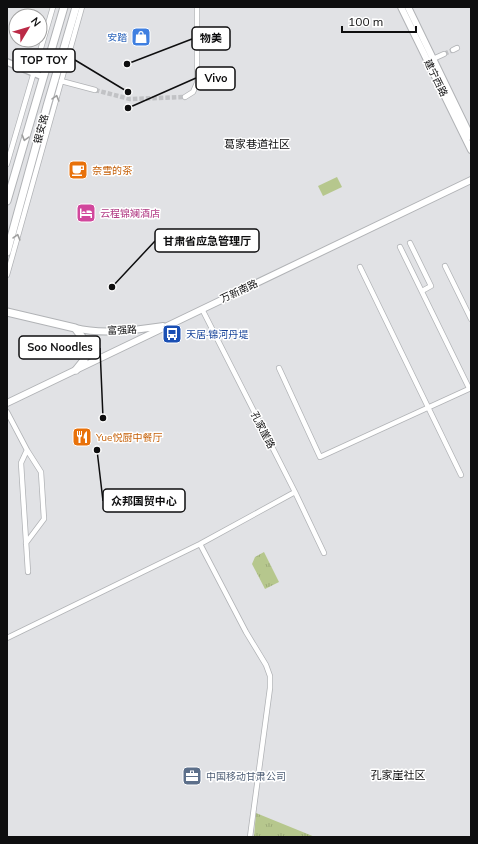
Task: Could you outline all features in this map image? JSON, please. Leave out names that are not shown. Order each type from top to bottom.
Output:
[{"type":"main road","name":"银安路","points":[[7,201],[64,7]]},
{"type":"main road","name":"银安路","points":[[7,252],[76,7]]},
{"type":"main road","name":"建宁西路","points":[[401,7],[471,150]]},
{"type":"main road","name":"建宁西路","points":[[408,7],[471,137]]},
{"type":"main road","name":"万新南路","points":[[7,403],[471,180]]},
{"type":"main road","points":[[7,312],[75,328],[85,341],[87,350],[84,360],[76,370]]},
{"type":"main road","name":"富强路","points":[[75,328],[112,331],[169,325]]},
{"type":"street","points":[[7,164],[53,7]]},
{"type":"street","points":[[7,274],[82,7]]},
{"type":"street","points":[[185,97],[193,92],[197,83],[197,7]]},
{"type":"street","points":[[433,58],[444,54]]},
{"type":"street","points":[[7,62],[43,77]]},
{"type":"street","points":[[61,81],[95,90]]},
{"type":"street","points":[[410,243],[431,286],[422,291]]},
{"type":"street","points":[[279,368],[320,457],[470,388],[400,247]]},
{"type":"street","points":[[445,266],[471,319]]},
{"type":"street","points":[[360,267],[461,475]]},
{"type":"street","name":"孔家崖路","points":[[202,309],[295,492],[324,553]]},
{"type":"street","points":[[7,412],[27,450],[41,472],[44,519],[26,543]]},
{"type":"street","points":[[27,450],[21,464],[28,572]]},
{"type":"street","points":[[7,638],[200,544],[295,492]]},
{"type":"street","points":[[200,544],[246,632],[266,665],[270,676],[270,688],[250,837]]},
{"type":"green space","points":[[337,177],[342,187],[323,196],[318,186]]},
{"type":"green space","points":[[264,552],[279,582],[265,589],[252,564],[255,557]]},
{"type":"green space","points":[[256,813],[315,837],[254,837]]},
{"type":"tunnel","points":[[444,54],[453,50]]},
{"type":"tunnel","points":[[95,90],[130,99],[185,97]]},
{"type":"place","name":"安踏","points":[[141,37]]},
{"type":"place","name":"物美","points":[[127,64]]},
{"type":"place","name":"TOP TOY","points":[[128,92]]},
{"type":"place","name":"Vivo","points":[[128,108]]},
{"type":"place","name":"奈雪的茶","points":[[78,170]]},
{"type":"place","name":"云程锦斓酒店","points":[[86,213]]},
{"type":"place","name":"甘肃省应急管理厅","points":[[112,287]]},
{"type":"place","name":"天居·锦河丹堤","points":[[172,334]]},
{"type":"place","name":"Soo Noodles","points":[[103,418]]},
{"type":"place","name":"Yue悦厨中餐厅","points":[[82,437]]},
{"type":"place","name":"众邦国贸中心","points":[[97,450]]},
{"type":"place","name":"中国移动甘肃公司","points":[[192,776]]},
{"type":"district","name":"葛家巷道社区","points":[[257,144]]},
{"type":"district","name":"孔家崖社区","points":[[398,775]]}]
